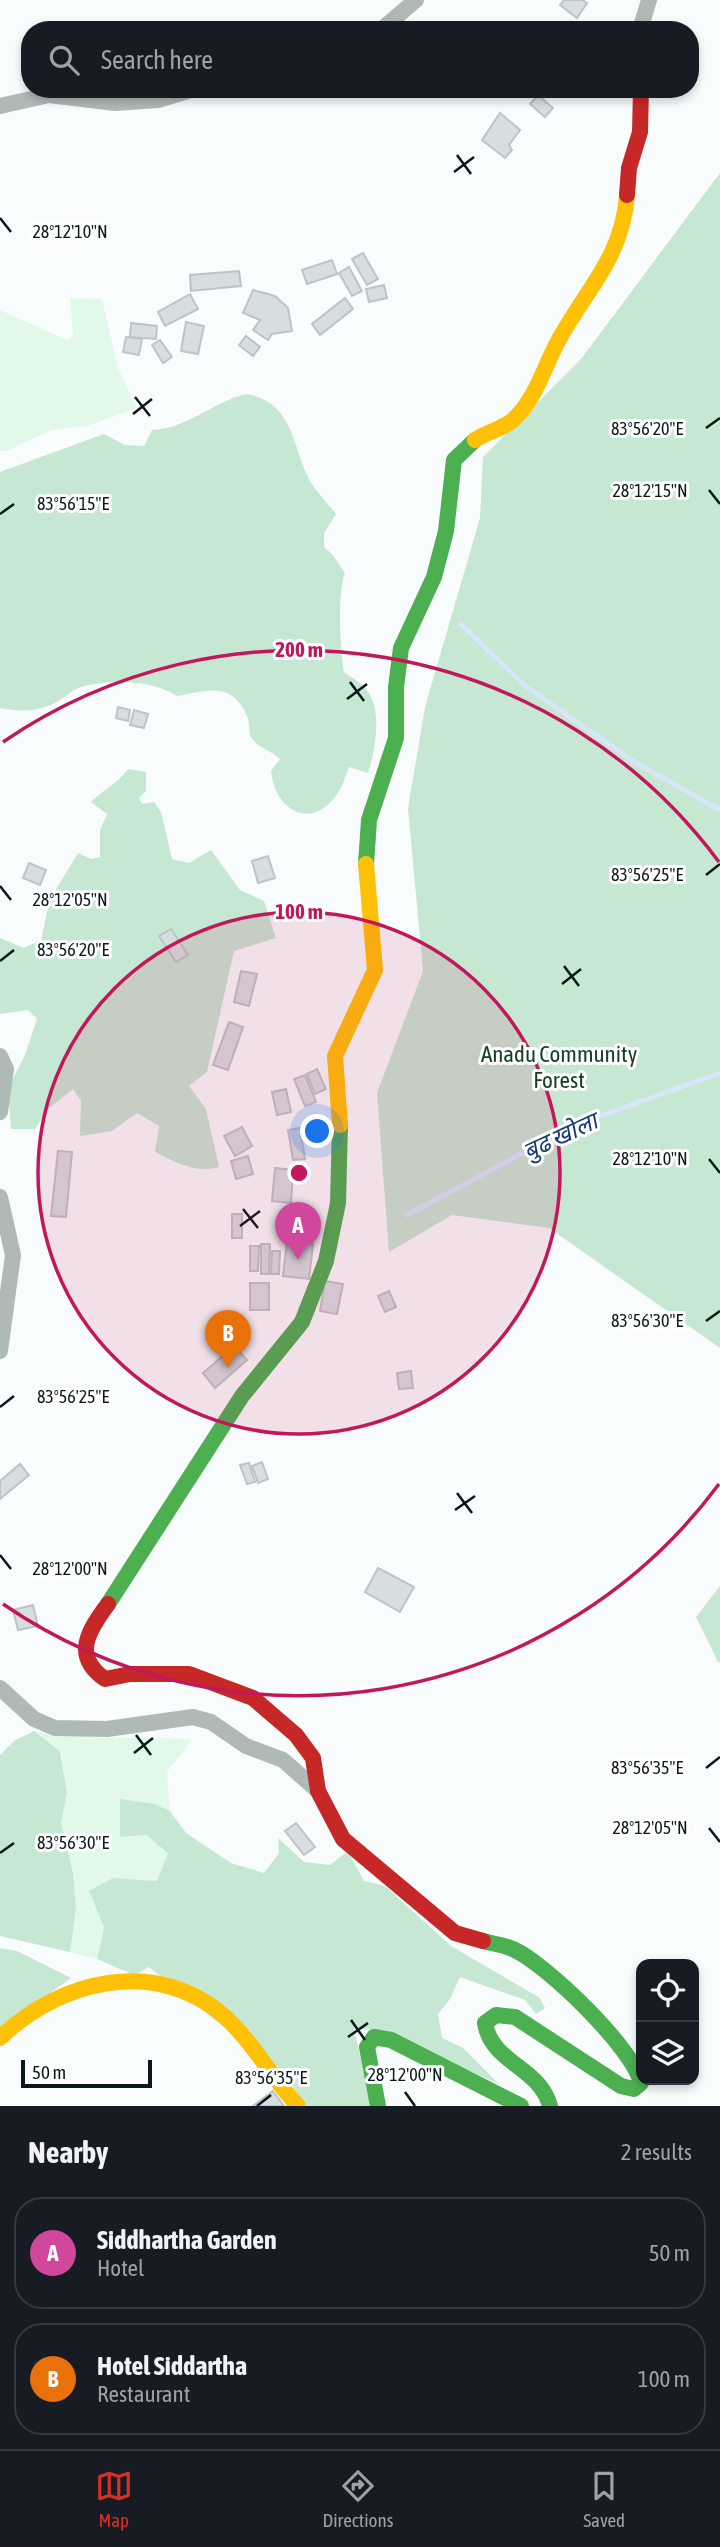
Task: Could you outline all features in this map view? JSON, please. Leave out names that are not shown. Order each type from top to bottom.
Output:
[{"type":"street","points":[[392,21],[416,0]]},
{"type":"street","points":[[643,21],[649,0]]},
{"type":"street","points":[[0,106],[36,98]]},
{"type":"street","points":[[74,98],[115,103],[165,98]]},
{"type":"street","points":[[550,2106],[549,2097],[536,2078],[488,2039],[485,2023],[496,2015],[515,2017],[621,2086],[634,2089],[641,2083],[638,2070],[623,2047],[536,1964],[513,1949],[455,1933],[343,1839],[318,1791],[313,1758],[296,1735],[253,1698],[189,1674],[130,1674],[104,1679],[89,1668],[84,1650],[98,1617],[123,1584],[242,1396],[302,1322],[326,1261],[338,1203],[340,1111],[335,1056],[375,970],[366,866],[369,820],[396,737],[396,687],[401,648],[434,577],[446,531],[454,460],[477,438],[512,421],[525,407],[548,369],[558,343],[601,278],[625,220],[629,168],[640,132],[641,98]]},
{"type":"street","points":[[0,1056],[6,1069],[0,1112]]},
{"type":"street","points":[[0,1197],[13,1255],[0,1351]]},
{"type":"street","points":[[0,1688],[34,1719],[55,1728],[107,1729],[193,1717],[211,1722],[246,1746],[283,1760],[318,1791]]},
{"type":"street","points":[[0,2038],[22,2019],[52,2000],[94,1985],[142,1978],[167,1982],[220,2015],[243,2036],[298,2106]]},
{"type":"street","points":[[377,2106],[367,2047],[374,2037],[391,2040],[521,2106]]},
{"type":"green space","name":"Anadu Community Forest","points":[[720,173],[720,1348],[549,1228],[452,1215],[389,1252],[377,1093],[423,971],[408,808],[425,707],[480,518],[483,457],[581,359]]},
{"type":"green space","points":[[70,298],[102,299],[118,368],[137,408],[87,426],[51,430],[7,451],[0,451],[0,310],[67,340],[73,336]]},
{"type":"green space","points":[[246,394],[261,398],[281,414],[310,480],[336,514],[324,533],[324,547],[345,573],[340,607],[344,672],[365,687],[375,709],[375,742],[368,773],[349,767],[340,790],[328,805],[317,812],[306,814],[296,812],[280,797],[271,771],[280,759],[254,741],[250,734],[248,718],[241,705],[226,693],[208,691],[177,696],[144,684],[118,682],[78,688],[51,705],[37,709],[0,708],[0,472],[104,434],[125,445],[144,446],[152,430],[177,425]]},
{"type":"green space","points":[[128,769],[146,772],[146,791],[139,798],[142,804],[154,802],[161,812],[172,859],[189,863],[211,850],[240,890],[264,901],[276,938],[234,951],[207,1072],[189,1086],[206,1109],[219,1167],[210,1169],[194,1168],[155,1152],[159,1126],[137,1113],[112,1131],[80,1136],[81,1101],[73,1089],[49,1108],[35,1129],[11,1129],[8,1088],[25,1055],[37,1019],[28,1010],[0,1014],[0,938],[24,948],[41,940],[50,899],[78,853],[91,859],[100,857],[100,830],[107,814],[91,802]]},
{"type":"green space","points":[[720,1586],[720,1662],[718,1662],[696,1617]]},
{"type":"green space","points":[[34,1731],[93,1737],[192,1739],[167,1772],[170,1811],[155,1804],[146,1835],[168,1853],[157,1881],[113,1878],[97,1959],[70,1952],[76,1909],[73,1873],[61,1823],[67,1793],[61,1751]]},
{"type":"green space","points":[[34,1731],[60,1751],[67,1793],[61,1823],[73,1873],[76,1909],[70,1952],[0,1936],[0,1755],[14,1741]]},
{"type":"green space","points":[[120,1799],[155,1804],[170,1811],[186,1833],[231,1863],[264,1873],[279,1853],[278,1838],[304,1862],[330,1865],[348,1851],[364,1881],[385,1886],[451,1946],[540,1998],[545,2008],[536,2014],[525,2000],[460,1977],[450,1999],[438,2014],[442,2038],[463,2048],[499,2084],[374,2029],[354,2029],[372,2106],[306,2106],[287,2078],[149,1967],[134,1975],[97,1959],[104,1927],[89,1891],[113,1878],[157,1881],[168,1853],[146,1835],[120,1837]]},
{"type":"green space","points":[[0,1948],[17,1951],[71,1978],[0,2029]]},
{"type":"building","points":[[564,0],[582,0],[587,3],[577,18],[560,5]]},
{"type":"building","points":[[535,98],[541,98],[553,108],[545,117],[530,104]]},
{"type":"building","points":[[500,113],[520,130],[509,145],[512,150],[505,158],[482,140]]},
{"type":"building","points":[[363,253],[378,279],[367,285],[352,259]]},
{"type":"building","points":[[332,260],[337,274],[307,284],[302,270]]},
{"type":"building","points":[[349,267],[362,291],[352,296],[339,273]]},
{"type":"building","points":[[239,271],[241,286],[191,291],[190,275]]},
{"type":"building","points":[[384,285],[387,298],[369,302],[366,289]]},
{"type":"building","points":[[253,290],[275,296],[288,308],[292,331],[272,334],[268,340],[253,330],[260,320],[243,313]]},
{"type":"building","points":[[190,294],[198,309],[165,326],[158,312]]},
{"type":"building","points":[[345,298],[353,309],[320,335],[312,324]]},
{"type":"building","points":[[186,322],[204,326],[198,354],[181,351]]},
{"type":"building","points":[[131,323],[157,326],[156,339],[130,337]]},
{"type":"building","points":[[246,336],[260,347],[253,356],[239,345]]},
{"type":"building","points":[[126,337],[142,339],[139,355],[123,352]]},
{"type":"building","points":[[160,340],[172,357],[163,363],[152,345]]},
{"type":"building","points":[[118,707],[130,710],[128,721],[116,718]]},
{"type":"building","points":[[134,710],[148,714],[144,728],[130,725]]},
{"type":"building","points":[[268,856],[275,878],[258,883],[252,861]]},
{"type":"building","points":[[29,863],[46,870],[40,885],[23,878]]},
{"type":"building","points":[[171,929],[188,955],[176,962],[159,936]]},
{"type":"building","points":[[241,971],[257,974],[249,1006],[234,1002]]},
{"type":"building","points":[[229,1022],[243,1027],[228,1070],[213,1065]]},
{"type":"building","points":[[317,1069],[326,1089],[315,1094],[307,1074]]},
{"type":"building","points":[[305,1075],[316,1102],[305,1106],[294,1079]]},
{"type":"building","points":[[286,1089],[291,1112],[277,1115],[272,1092]]},
{"type":"building","points":[[242,1127],[252,1146],[235,1156],[224,1136]]},
{"type":"building","points":[[300,1128],[305,1159],[293,1160],[288,1130]]},
{"type":"building","points":[[58,1151],[72,1152],[66,1217],[51,1216]]},
{"type":"building","points":[[248,1156],[253,1174],[236,1179],[231,1161]]},
{"type":"building","points":[[275,1168],[293,1170],[291,1203],[272,1201]]},
{"type":"building","points":[[232,1214],[242,1214],[242,1238],[232,1238]]},
{"type":"building","points":[[287,1241],[313,1244],[309,1279],[283,1276]]},
{"type":"building","points":[[261,1244],[270,1244],[269,1274],[261,1274]]},
{"type":"building","points":[[250,1246],[259,1246],[258,1271],[250,1271]]},
{"type":"building","points":[[272,1251],[280,1251],[279,1274],[271,1274]]},
{"type":"building","points":[[325,1281],[343,1284],[337,1314],[320,1311]]},
{"type":"building","points":[[250,1283],[269,1283],[269,1310],[250,1310]]},
{"type":"building","points":[[389,1291],[396,1307],[385,1312],[378,1296]]},
{"type":"building","points":[[234,1346],[247,1360],[215,1388],[203,1373]]},
{"type":"building","points":[[411,1371],[413,1388],[399,1389],[397,1373]]},
{"type":"building","points":[[262,1462],[268,1479],[258,1483],[252,1466]]},
{"type":"building","points":[[249,1463],[255,1482],[247,1484],[240,1465]]},
{"type":"building","points":[[20,1464],[29,1475],[0,1499],[0,1481]]},
{"type":"building","points":[[378,1568],[414,1587],[400,1612],[365,1592]]},
{"type":"building","points":[[33,1605],[38,1626],[18,1630],[13,1610]]},
{"type":"building","points":[[296,1823],[315,1847],[304,1855],[285,1831]]},
{"type":"building","points":[[273,2091],[284,2106],[253,2106]]},
{"type":"waterway","name":"बुढ खोला","points":[[461,624],[524,685],[633,761],[720,810]]},
{"type":"waterway","name":"बुढ खोला","points":[[407,1215],[575,1125],[720,1073]]},
{"type":"traffic: fast","points":[[366,864],[369,820],[396,738],[396,687],[401,648],[434,577],[446,531],[454,460],[475,440]]},
{"type":"traffic: fast","points":[[108,1604],[242,1396],[302,1322],[326,1261],[338,1203],[340,1125]]},
{"type":"traffic: fast","points":[[483,1941],[515,1950],[567,1990],[623,2050],[641,2083],[634,2089],[621,2086],[515,2017],[496,2015],[485,2023],[489,2036],[506,2057],[536,2082],[545,2093],[550,2106]]},
{"type":"traffic: fast","points":[[378,2106],[367,2047],[374,2037],[391,2040],[521,2106]]},
{"type":"traffic: slow","points":[[475,440],[509,423],[527,403],[556,345],[610,257],[624,218],[627,195]]},
{"type":"traffic: slow","points":[[340,1125],[335,1056],[375,970],[366,864]]},
{"type":"traffic: slow","points":[[0,2038],[24,2018],[79,1990],[108,1983],[138,1981],[168,1986],[196,1997],[223,2015],[244,2037],[298,2106]]},
{"type":"traffic: jam","points":[[627,195],[629,168],[640,132],[641,98]]},
{"type":"traffic: jam","points":[[108,1604],[94,1624],[86,1652],[95,1670],[105,1679],[130,1674],[189,1674],[253,1698],[296,1735],[313,1758],[318,1791],[343,1839],[455,1933],[483,1941]]},
{"type":"place","name":"Siddhartha Garden","points":[[298,1260]]},
{"type":"place","name":"Hotel Siddartha","points":[[228,1368]]}]
